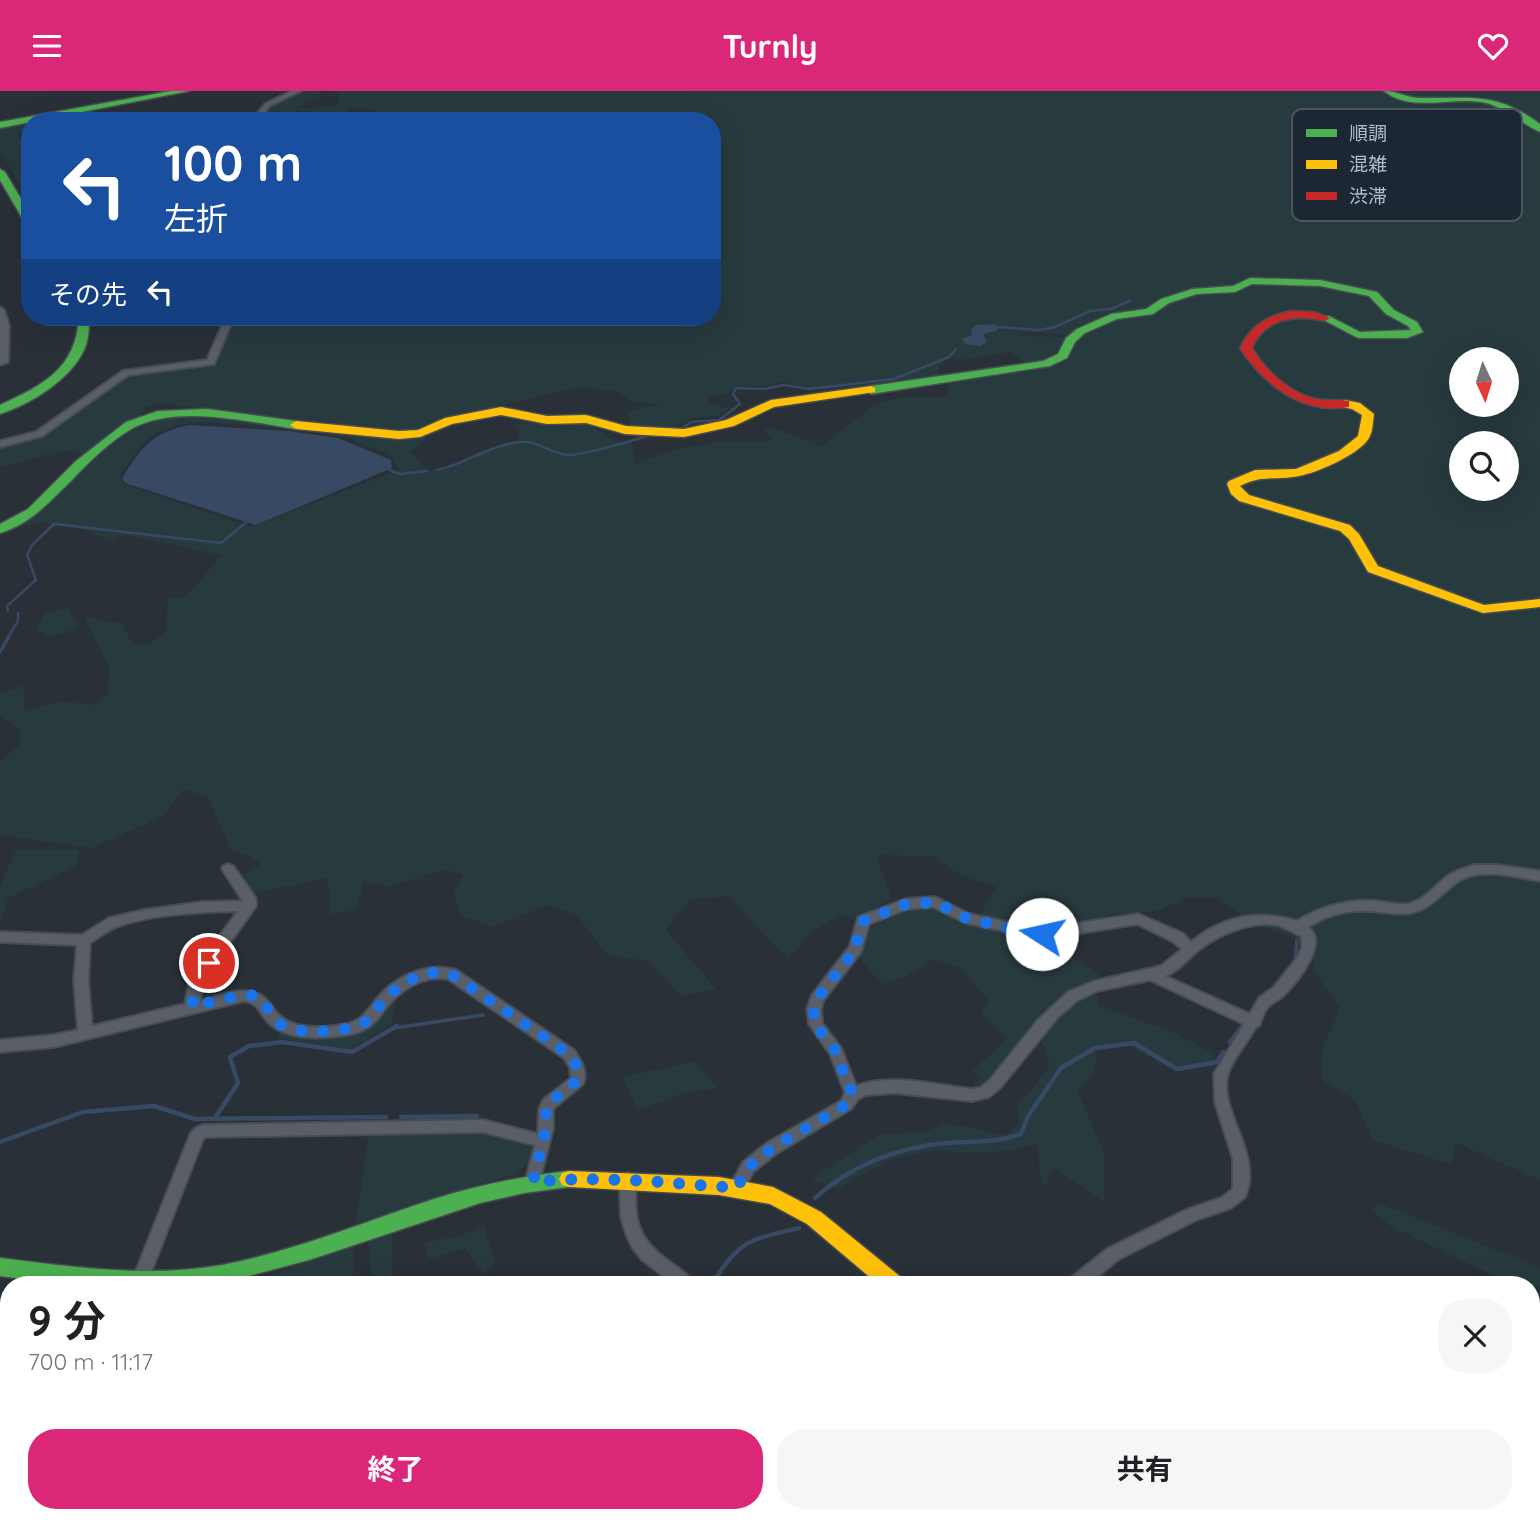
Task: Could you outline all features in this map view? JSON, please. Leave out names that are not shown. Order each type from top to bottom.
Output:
[{"type":"street","points":[[71,112],[185,91]]},
{"type":"street","points":[[262,112],[267,105],[298,91]]},
{"type":"street","points":[[1388,91],[1413,102],[1436,103],[1465,97],[1516,109]]},
{"type":"street","points":[[1522,112],[1540,129]]},
{"type":"street","points":[[0,125],[21,121]]},
{"type":"street","points":[[0,172],[21,208]]},
{"type":"street","points":[[0,529],[33,512],[87,457],[113,436],[130,425],[158,415],[207,413],[252,421],[399,435],[420,433],[449,421],[501,411],[517,412],[537,419],[586,419],[625,430],[700,431],[730,423],[771,404],[1046,364],[1063,356],[1070,341],[1080,331],[1115,316],[1149,312],[1165,301],[1196,292],[1235,289],[1250,281],[1295,281],[1373,294],[1390,312],[1413,324],[1417,332],[1407,335],[1358,335],[1321,316],[1293,313],[1275,317],[1249,338],[1245,342],[1246,348],[1254,362],[1301,398],[1313,402],[1360,407],[1368,414],[1369,419],[1360,442],[1346,454],[1294,474],[1255,473],[1241,476],[1233,484],[1235,491],[1244,498],[1345,528],[1356,538],[1367,564],[1373,569],[1433,593],[1483,609],[1540,603]]},
{"type":"street","points":[[0,310],[4,362],[0,362]]},
{"type":"street","points":[[0,410],[20,401],[54,379],[72,362],[85,342],[88,326]]},
{"type":"street","points":[[0,444],[39,434],[126,373],[211,362],[226,326]]},
{"type":"street","points":[[192,1006],[197,979],[249,906],[250,900],[228,869]]},
{"type":"street","points":[[1298,927],[1338,907],[1356,904],[1394,909],[1416,907],[1428,901],[1456,876],[1466,872],[1490,870],[1540,877]]},
{"type":"street","points":[[853,1093],[845,1082],[836,1052],[817,1031],[813,1008],[856,948],[863,921],[919,901],[935,902],[966,918],[1027,933],[1042,934],[1138,919],[1177,937],[1190,949]]},
{"type":"street","points":[[0,937],[84,940],[114,922],[144,915],[202,907],[249,906]]},
{"type":"street","points":[[737,1188],[748,1167],[772,1148],[846,1105],[853,1093],[862,1089],[887,1088],[972,1095],[984,1093],[995,1084],[1051,1017],[1075,994],[1105,983],[1169,969],[1190,949],[1239,921],[1272,920],[1298,927],[1307,933],[1308,947],[1303,961],[1279,992],[1264,1002],[1221,1074],[1219,1086],[1241,1153],[1243,1179],[1240,1192],[1226,1203],[1191,1215],[1113,1254],[1085,1276]]},
{"type":"street","points":[[84,940],[81,981],[85,1032]]},
{"type":"street","points":[[0,1046],[54,1041],[167,1016],[192,1006],[244,996],[256,996],[275,1021],[289,1028],[309,1030],[356,1027],[368,1021],[389,995],[414,978],[435,972],[451,974],[569,1054],[577,1067],[578,1080],[549,1103],[546,1109],[533,1182]]},
{"type":"street","points":[[1150,975],[1254,1022]]},
{"type":"street","points":[[142,1276],[197,1135],[203,1131],[483,1126],[542,1141]]},
{"type":"street","points":[[192,1276],[223,1273],[267,1262],[485,1193],[533,1182],[567,1179],[628,1180],[737,1188],[765,1193],[804,1212],[884,1276]]},
{"type":"street","points":[[628,1180],[629,1216],[633,1232],[643,1250],[676,1276]]},
{"type":"street","points":[[0,1266],[93,1276]]},
{"type":"green space","points":[[302,91],[321,91],[317,98],[306,99],[302,108],[337,106],[340,95],[334,91],[1540,91],[1540,1180],[1456,1143],[1451,1164],[1372,1140],[1355,1100],[1321,1079],[1323,1047],[1340,1009],[1313,969],[1315,944],[1253,924],[1218,897],[1189,897],[1158,911],[1105,915],[1065,953],[1098,973],[1098,1005],[1172,1032],[1215,1054],[1213,1067],[1175,1071],[1129,1046],[1096,1051],[1095,1074],[1077,1089],[1104,1154],[1104,1202],[1053,1168],[1047,1185],[1041,1182],[1037,1143],[1006,1151],[958,1153],[935,1150],[892,1159],[837,1189],[811,1179],[880,1134],[925,1132],[945,1123],[1006,1135],[1020,1122],[1016,1104],[1030,1092],[1050,1065],[1034,1021],[984,1087],[968,1090],[982,1077],[972,1071],[1007,1039],[981,1013],[989,1002],[961,968],[933,959],[908,975],[886,981],[874,975],[860,958],[870,927],[911,909],[932,908],[973,925],[997,887],[960,875],[933,856],[876,855],[892,899],[852,919],[840,915],[811,933],[788,959],[728,896],[689,900],[666,930],[716,989],[682,996],[648,961],[607,955],[577,915],[547,905],[492,927],[461,915],[454,894],[464,874],[444,870],[390,886],[364,882],[356,910],[330,914],[328,878],[255,893],[241,876],[261,864],[247,855],[231,850],[208,797],[184,789],[163,816],[92,848],[0,835],[0,762],[19,745],[21,730],[0,717],[0,694],[23,685],[25,712],[59,701],[93,705],[107,696],[110,669],[84,617],[123,624],[131,643],[149,644],[166,632],[168,597],[185,598],[222,555],[124,535],[110,542],[92,532],[44,522],[23,526],[0,536],[35,514],[92,455],[136,426],[171,417],[205,415],[206,409],[162,403],[146,406],[139,417],[83,456],[76,450],[52,453],[0,468],[0,447],[43,435],[129,372],[213,366],[232,326],[721,326],[721,112],[371,112],[376,111],[353,108],[346,112],[266,112],[271,105]],"holes":[[[1029,332],[1070,335],[1076,343],[1065,360],[948,382],[947,397],[901,397],[873,406],[821,446],[769,426],[763,430],[773,438],[768,440],[693,446],[636,464],[632,443],[616,441],[583,421],[513,424],[519,428],[519,439],[469,455],[452,466],[428,470],[410,452],[425,441],[428,426],[451,417],[575,388],[616,390],[632,402],[662,404],[627,412],[632,427],[672,428],[693,418],[717,416],[729,409],[707,401],[712,396],[728,394],[738,386],[767,386],[784,381],[809,391],[888,383],[939,375],[939,366],[953,357],[960,360],[1011,352],[1026,365],[1056,358],[1068,337],[1017,336]],[[203,422],[299,429],[340,435],[391,455],[398,470],[252,527],[123,484],[120,477],[144,443],[152,436],[172,427]]]},
{"type":"green space","points":[[21,124],[21,133],[17,134],[21,140],[21,187],[0,151],[0,128]]},
{"type":"green space","points":[[68,608],[80,627],[49,637],[36,629],[44,614]]},
{"type":"green space","points":[[16,850],[79,850],[76,866],[8,898],[0,925],[0,886]]},
{"type":"green space","points":[[396,998],[392,1023],[349,1050],[277,1038],[280,1029],[356,1031]]},
{"type":"green space","points":[[694,1062],[718,1088],[683,1093],[638,1111],[622,1077]]},
{"type":"green space","points":[[488,1132],[526,1141],[532,1149],[529,1163],[517,1173],[355,1224],[369,1136]]},
{"type":"green space","points":[[1379,1203],[1540,1268],[1540,1276],[1495,1276],[1390,1226],[1371,1209]]},
{"type":"green space","points":[[484,1225],[495,1262],[484,1274],[465,1248],[429,1259],[424,1243],[459,1236]]},
{"type":"green space","points":[[392,1233],[393,1276],[372,1276],[368,1242]]},
{"type":"green space","points":[[354,1245],[353,1276],[268,1276]]},
{"type":"water","points":[[995,324],[999,327],[996,331],[983,334],[987,342],[980,346],[965,344],[962,339],[972,335],[971,329],[976,325]]},
{"type":"water","points":[[189,425],[289,431],[338,438],[391,460],[392,468],[256,525],[125,483],[122,478],[149,443],[156,437]]},
{"type":"waterway","points":[[999,327],[1039,330],[1055,327],[1090,311],[1111,309],[1130,301]]},
{"type":"waterway","points":[[684,427],[691,422],[719,420],[740,404],[733,394],[736,388],[764,389],[784,385],[809,389],[894,379],[949,357],[956,349]]},
{"type":"waterway","points":[[437,470],[520,442],[574,455],[651,434]]},
{"type":"waterway","points":[[384,468],[400,474],[427,471]]},
{"type":"waterway","points":[[8,611],[7,606],[36,580],[27,555],[32,545],[54,524],[221,543],[249,520]]},
{"type":"waterway","points":[[7,639],[18,621],[18,613]]},
{"type":"waterway","points":[[0,652],[8,638]]},
{"type":"waterway","points":[[1280,980],[1295,960],[1297,940]]},
{"type":"waterway","points":[[1252,1011],[1258,1000],[1268,991]]},
{"type":"waterway","points":[[394,1028],[483,1015]]},
{"type":"waterway","points":[[215,1118],[238,1083],[230,1057],[249,1046],[282,1042],[352,1052],[397,1026]]},
{"type":"waterway","points":[[1230,1042],[1242,1026],[1240,1028]]},
{"type":"waterway","points":[[815,1198],[844,1176],[893,1153],[929,1145],[993,1140],[1021,1134],[1028,1116],[1061,1068],[1095,1048],[1134,1043],[1177,1069],[1217,1062],[1223,1052]]},
{"type":"waterway","points":[[0,1142],[83,1112],[154,1106],[195,1119],[386,1117]]},
{"type":"waterway","points":[[401,1117],[477,1116]]},
{"type":"waterway","points":[[717,1276],[738,1250],[747,1244],[769,1235],[799,1228]]},
{"type":"traffic: fast","points":[[71,112],[185,91]]},
{"type":"traffic: fast","points":[[1388,91],[1405,99],[1422,101],[1470,98],[1510,109]]},
{"type":"traffic: fast","points":[[1522,116],[1540,129]]},
{"type":"traffic: fast","points":[[0,125],[21,121]]},
{"type":"traffic: fast","points":[[0,172],[21,208]]},
{"type":"traffic: fast","points":[[871,390],[1046,364],[1063,356],[1070,340],[1081,331],[1115,316],[1149,312],[1165,301],[1196,291],[1235,289],[1250,281],[1320,283],[1373,294],[1390,312],[1413,324],[1417,332],[1407,335],[1358,335],[1325,318]]},
{"type":"traffic: fast","points":[[0,410],[45,386],[58,375],[79,350],[84,326]]},
{"type":"traffic: fast","points":[[0,529],[33,512],[80,464],[113,436],[130,425],[158,415],[207,413],[296,425]]},
{"type":"traffic: fast","points":[[208,1276],[266,1264],[480,1194],[524,1184],[569,1179]]},
{"type":"traffic: fast","points":[[0,1267],[75,1276]]},
{"type":"traffic: slow","points":[[296,425],[399,435],[420,433],[449,421],[501,411],[547,420],[586,419],[625,430],[684,433],[730,423],[771,404],[871,390]]},
{"type":"traffic: slow","points":[[1345,404],[1356,406],[1368,414],[1364,436],[1359,443],[1343,454],[1298,473],[1255,474],[1233,484],[1235,491],[1244,498],[1345,528],[1354,537],[1373,569],[1483,609],[1540,603]]},
{"type":"traffic: slow","points":[[569,1179],[719,1186],[773,1196],[814,1218],[884,1276]]},
{"type":"traffic: jam","points":[[1325,318],[1302,314],[1278,317],[1258,329],[1246,348],[1265,373],[1282,388],[1315,402],[1345,404]]},
{"type":"route","points":[[209,963],[197,979],[192,1006],[256,996],[275,1021],[289,1028],[309,1030],[356,1027],[368,1021],[389,995],[414,978],[435,972],[451,974],[569,1054],[577,1067],[578,1080],[549,1103],[546,1109],[546,1129],[533,1182],[567,1179],[628,1180],[737,1188],[748,1167],[772,1148],[846,1105],[853,1093],[845,1082],[836,1052],[817,1031],[813,1008],[856,948],[863,921],[906,904],[935,902],[966,918],[1027,933],[1042,934]]}]
